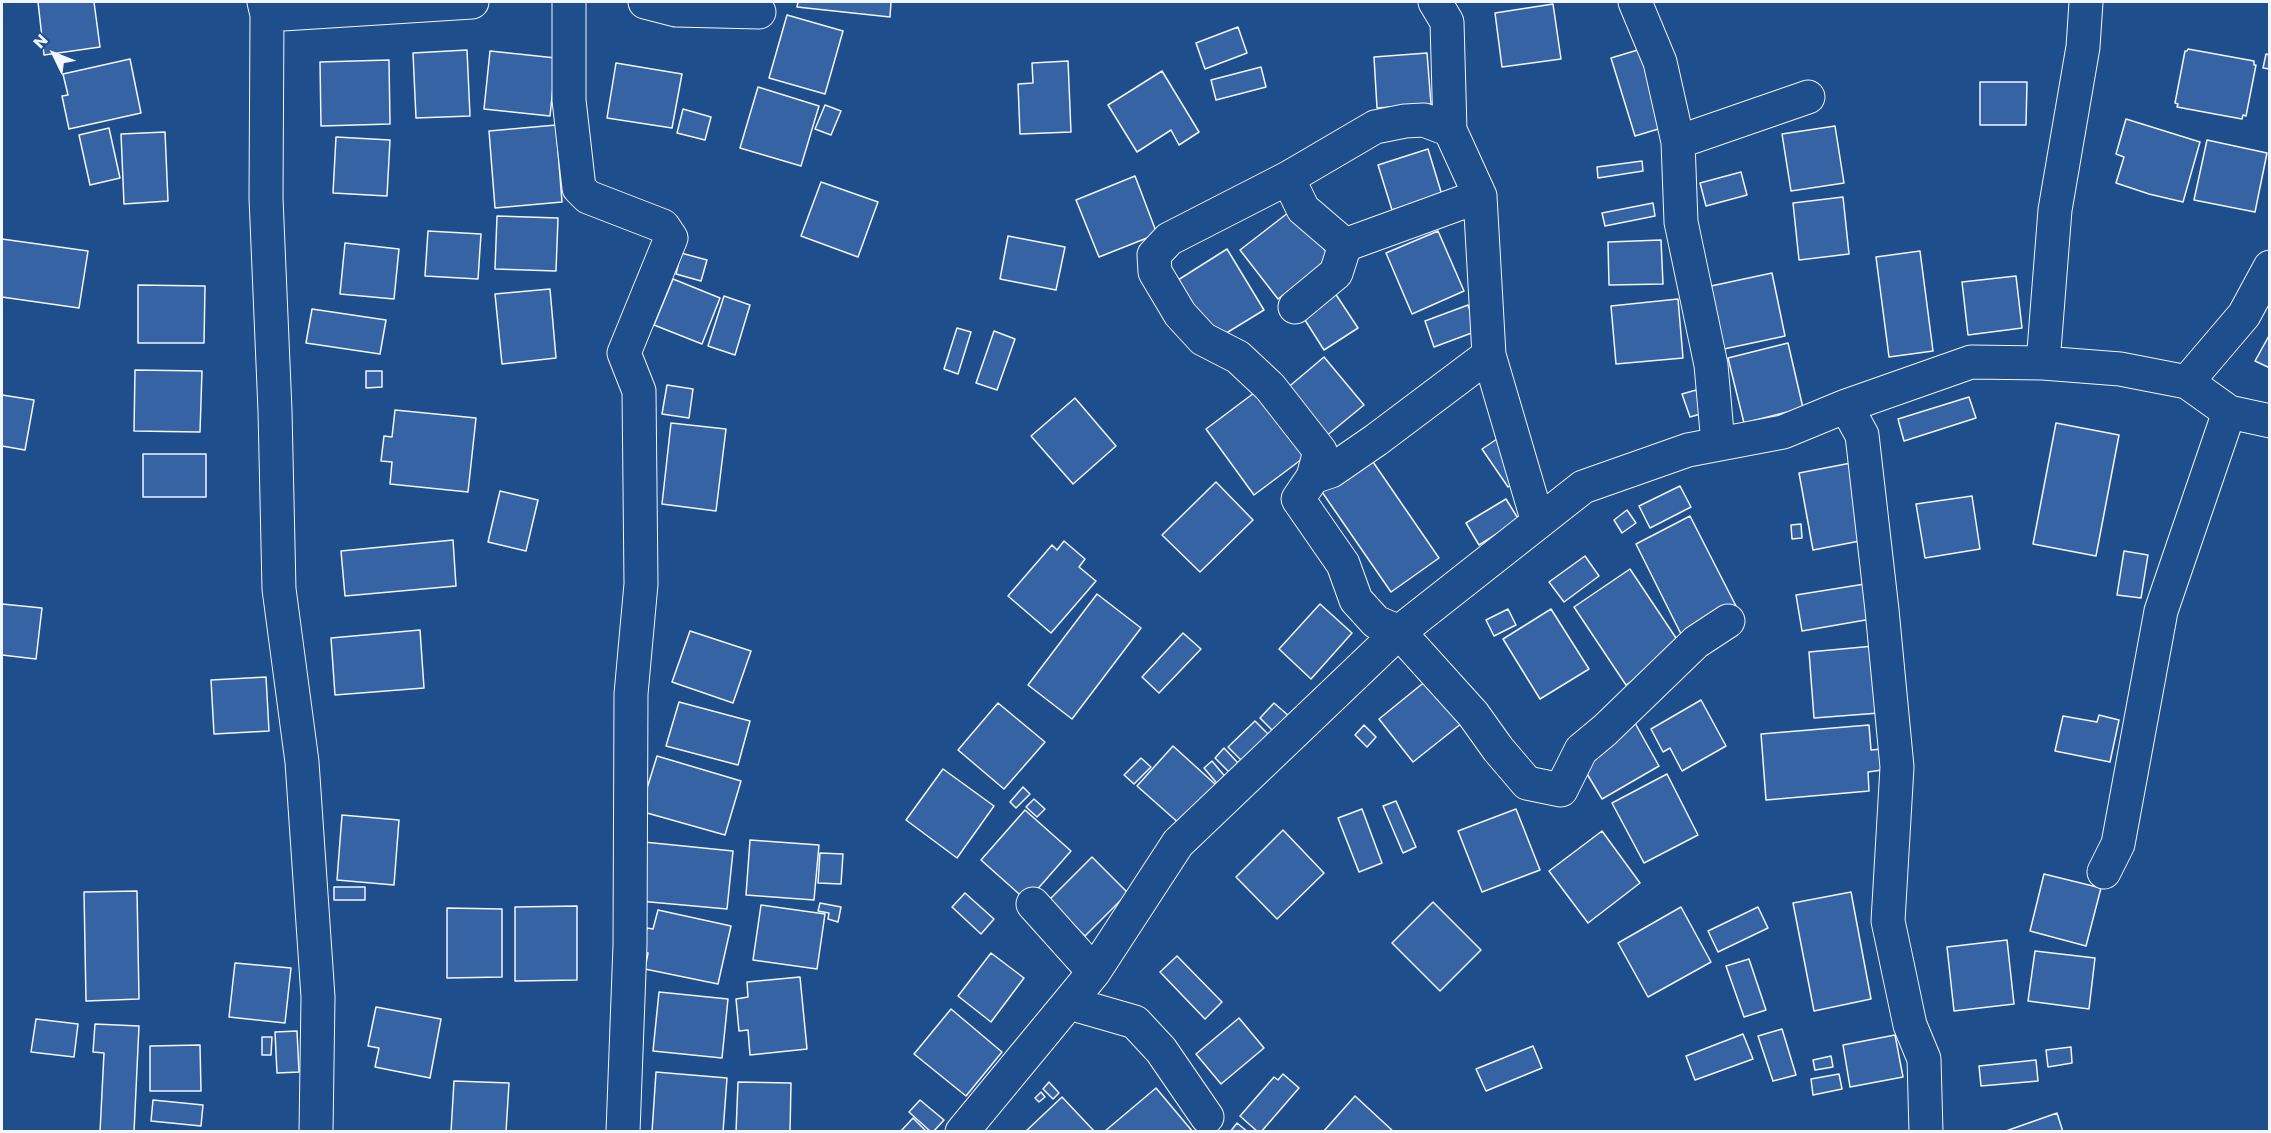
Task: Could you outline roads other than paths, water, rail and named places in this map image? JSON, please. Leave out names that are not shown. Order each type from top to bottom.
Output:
[{"type":"street","points":[[316,1131],[318,997],[315,950],[302,762],[279,590],[275,411],[266,198],[266,8],[472,2]]},
{"type":"street","points":[[569,2],[569,100],[579,188],[588,197],[663,226],[671,238],[624,353],[639,391],[641,584],[631,694],[630,945],[623,1131]]},
{"type":"street","points":[[645,2],[676,10],[759,12]]},
{"type":"street","points":[[1436,2],[1447,21],[1450,130],[1480,196],[1489,355],[1538,522]]},
{"type":"street","points":[[1635,2],[1660,62],[1678,142],[1681,222],[1711,365],[1718,444]]},
{"type":"street","points":[[2043,363],[2055,210],[2083,47],[2086,2]]},
{"type":"street","points":[[1678,142],[1808,97]]},
{"type":"street","points":[[1450,130],[1424,120],[1375,127],[1288,178],[1169,239],[1154,255],[1155,272],[1180,314],[1203,339],[1238,357],[1270,387],[1320,451],[1313,477],[1298,499],[1343,564],[1356,600],[1376,622],[1399,632],[1473,714],[1498,749],[1527,783],[1561,790],[1581,750],[1605,730],[1696,642],[1728,621]]},
{"type":"street","points":[[1288,178],[1303,209],[1345,245]]},
{"type":"street","points":[[1345,245],[1480,196]]},
{"type":"street","points":[[1295,307],[1336,273],[1345,245]]},
{"type":"street","points":[[2187,382],[2244,315],[2270,267]]},
{"type":"street","points":[[1313,477],[1331,471],[1349,459],[1489,355]]},
{"type":"street","points":[[962,1131],[1094,972],[1178,843],[1399,632],[1582,486],[1688,450],[1783,432],[1846,406],[1971,362],[2043,363],[2120,369],[2187,382],[2229,412],[2270,422]]},
{"type":"street","points":[[1846,406],[1862,435],[1898,767],[1888,921],[1910,1025],[1924,1059],[1926,1131]]},
{"type":"street","points":[[2104,872],[2118,844],[2161,611],[2229,412]]},
{"type":"street","points":[[1033,904],[1094,972]]},
{"type":"street","points":[[1069,1003],[1135,1022],[1161,1050],[1207,1117]]}]
